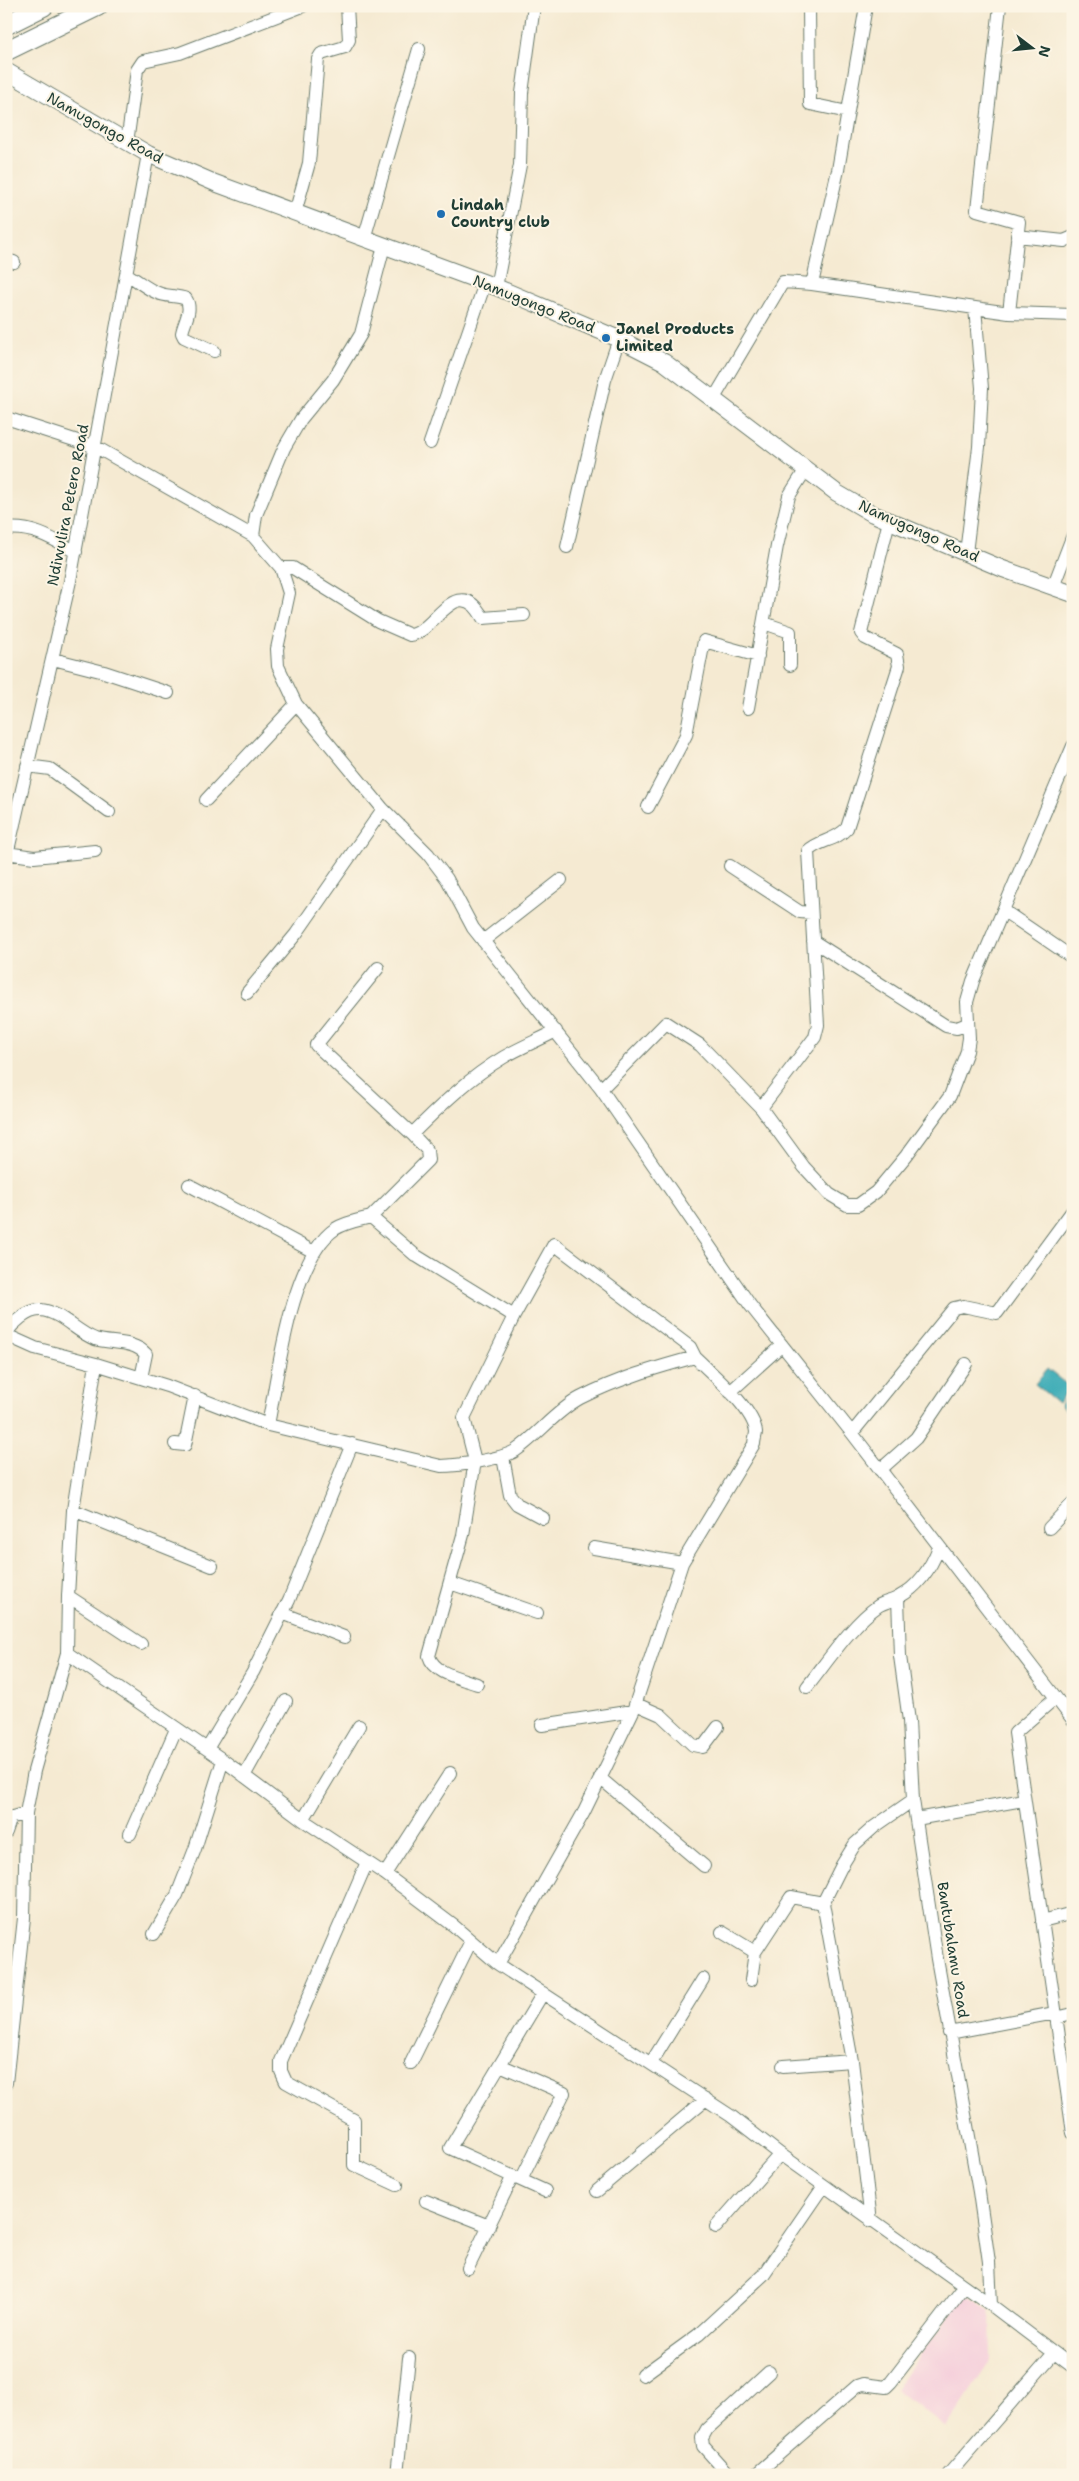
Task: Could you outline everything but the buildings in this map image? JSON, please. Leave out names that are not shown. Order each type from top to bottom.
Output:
[{"type":"highway","points":[[6,26],[44,6]]},
{"type":"highway","points":[[6,51],[98,6]]},
{"type":"main road","name":"Namugongo Road","points":[[6,71],[148,154],[295,213],[490,285],[619,338],[664,362],[837,492],[889,521],[1073,594]]},
{"type":"street","points":[[127,143],[137,70],[143,61],[180,53],[303,6]]},
{"type":"street","points":[[295,213],[309,163],[318,58],[321,54],[345,48],[348,40],[347,6]]},
{"type":"street","points":[[430,443],[490,285],[520,165],[522,93],[534,6]]},
{"type":"street","points":[[809,6],[810,104],[848,112]]},
{"type":"street","points":[[812,284],[838,170],[866,6]]},
{"type":"street","points":[[1000,6],[977,210],[1019,222],[1009,313]]},
{"type":"street","points":[[364,239],[419,49]]},
{"type":"street","name":"Ndiwulira Petero Road","points":[[7,855],[76,552],[148,154]]},
{"type":"street","points":[[1017,236],[1064,241],[1073,237]]},
{"type":"street","points":[[253,536],[256,515],[284,448],[301,419],[333,380],[361,334],[384,246]]},
{"type":"street","points":[[126,274],[136,279],[144,287],[160,294],[186,299],[189,303],[188,316],[182,333],[184,338],[214,351]]},
{"type":"street","points":[[713,400],[783,282],[812,284],[1009,313],[1073,314]]},
{"type":"street","points":[[966,553],[979,447],[982,388],[975,308]]},
{"type":"street","points":[[567,547],[605,380],[619,338]]},
{"type":"street","points":[[6,418],[96,447],[253,536],[281,568],[289,593],[277,650],[278,666],[296,704],[383,809],[428,854],[447,879],[472,928],[602,1089],[750,1305],[1073,1720]]},
{"type":"street","points":[[748,708],[777,546],[789,496],[806,469]]},
{"type":"street","points":[[761,1108],[815,1037],[818,1025],[808,852],[814,844],[827,842],[840,835],[847,828],[899,666],[897,654],[865,638],[861,633],[889,521]]},
{"type":"street","points":[[6,529],[20,527],[42,533],[76,552]]},
{"type":"street","points":[[1053,587],[1073,535]]},
{"type":"street","points":[[281,568],[293,568],[378,621],[410,635],[419,632],[434,617],[456,602],[467,601],[476,606],[483,618],[524,615]]},
{"type":"street","points":[[764,623],[790,632],[790,665]]},
{"type":"street","points":[[648,807],[686,735],[704,641],[758,656]]},
{"type":"street","points":[[53,659],[104,672],[168,693]]},
{"type":"street","points":[[206,800],[296,704]]},
{"type":"street","points":[[602,1089],[666,1023],[700,1045],[761,1108],[804,1167],[829,1194],[847,1205],[858,1204],[876,1192],[950,1096],[967,1051],[969,1038],[967,1002],[973,981],[1073,746]]},
{"type":"street","points":[[26,766],[50,769],[109,812]]},
{"type":"street","points":[[247,993],[296,934],[383,809]]},
{"type":"street","points":[[7,855],[34,857],[95,851]]},
{"type":"street","points":[[730,866],[800,912],[811,913]]},
{"type":"street","points":[[483,940],[561,880]]},
{"type":"street","points":[[1004,911],[1073,958]]},
{"type":"street","points":[[813,941],[946,1026],[957,1028],[967,1024]]},
{"type":"street","points":[[268,1425],[285,1336],[296,1298],[314,1252],[335,1230],[349,1222],[371,1217],[428,1160],[427,1150],[412,1134],[316,1045],[378,968]]},
{"type":"street","points":[[412,1134],[468,1083],[504,1057],[556,1031]]},
{"type":"street","points":[[189,1185],[314,1252]]},
{"type":"street","points":[[852,1434],[954,1308],[963,1306],[997,1314],[1073,1210]]},
{"type":"street","points":[[371,1217],[415,1255],[514,1316]]},
{"type":"street","points":[[477,1684],[438,1669],[431,1664],[429,1656],[463,1535],[475,1461],[464,1418],[514,1316],[554,1244],[690,1347],[695,1357],[730,1392],[749,1415],[756,1431],[754,1444],[682,1563],[634,1708],[581,1818],[498,1964]]},
{"type":"street","points":[[141,1378],[146,1354],[142,1349],[128,1344],[96,1339],[51,1313],[40,1310],[30,1312],[11,1326],[6,1334],[35,1348],[141,1378],[195,1396],[268,1425],[441,1466],[453,1466],[503,1457],[515,1450],[578,1399],[622,1379],[695,1357]]},
{"type":"street","points":[[730,1392],[782,1345]]},
{"type":"street","points":[[6,2083],[24,1918],[26,1813],[34,1771],[67,1653],[73,1510],[96,1364]]},
{"type":"street","points":[[880,1470],[916,1438],[966,1364]]},
{"type":"street","points":[[175,1444],[185,1445],[195,1396]]},
{"type":"street","points":[[207,1749],[252,1672],[282,1613],[309,1553],[352,1444]]},
{"type":"street","points":[[503,1457],[510,1496],[514,1501],[543,1518]]},
{"type":"street","points":[[1049,1528],[1073,1503]]},
{"type":"street","points":[[73,1510],[212,1566]]},
{"type":"street","points":[[807,1687],[846,1638],[878,1606],[898,1598],[914,1588],[925,1574],[939,1547]]},
{"type":"street","points":[[594,1548],[682,1563]]},
{"type":"street","points":[[450,1583],[537,1613]]},
{"type":"street","points":[[68,1596],[141,1644]]},
{"type":"street","name":"Bantubalamu Road","points":[[898,1598],[900,1656],[909,1720],[913,1800],[949,2033],[979,2192],[989,2262],[991,2305]]},
{"type":"street","points":[[282,1613],[344,1638]]},
{"type":"street","points":[[67,1653],[223,1760],[304,1820],[385,1874],[498,1964],[731,2116],[871,2221],[991,2305],[1073,2367]]},
{"type":"street","points":[[1055,1698],[1015,1733],[1073,2133]]},
{"type":"street","points":[[244,1776],[286,1702]]},
{"type":"street","points":[[542,1725],[634,1708],[661,1715],[693,1745],[703,1746],[718,1727]]},
{"type":"street","points":[[304,1820],[359,1726]]},
{"type":"street","points":[[130,1834],[176,1729]]},
{"type":"street","points":[[154,1934],[177,1895],[196,1848],[223,1760]]},
{"type":"street","points":[[385,1874],[450,1773]]},
{"type":"street","points":[[600,1778],[704,1866]]},
{"type":"street","points":[[871,2221],[852,2061],[822,1903],[842,1864],[855,1844],[874,1827],[913,1800]]},
{"type":"street","points":[[916,1819],[1024,1800]]},
{"type":"street","points":[[6,1832],[9,1818],[26,1813]]},
{"type":"street","points":[[367,1862],[281,2061],[281,2071],[286,2082],[354,2120],[354,2165],[397,2185]]},
{"type":"street","points":[[752,1980],[755,1952],[791,1897],[822,1903]]},
{"type":"street","points":[[1042,1921],[1073,1913]]},
{"type":"street","points":[[722,1932],[755,1952]]},
{"type":"street","points":[[410,2062],[471,1941]]},
{"type":"street","points":[[651,2063],[702,1979]]},
{"type":"street","points":[[543,1993],[450,2148],[545,2191]]},
{"type":"street","points":[[949,2033],[1056,2015],[1073,2014]]},
{"type":"street","points":[[783,2066],[852,2061]]},
{"type":"street","points":[[468,2268],[489,2226],[564,2093],[500,2065]]},
{"type":"street","points":[[597,2191],[706,2099]]},
{"type":"street","points":[[716,2227],[780,2154]]},
{"type":"street","points":[[642,2375],[698,2335],[763,2275],[824,2186]]},
{"type":"street","points":[[426,2201],[489,2226]]},
{"type":"street","points":[[755,2475],[857,2386],[863,2384],[886,2387],[964,2287]]},
{"type":"street","points":[[948,2475],[1054,2353]]},
{"type":"street","points":[[397,2475],[409,2358]]},
{"type":"street","points":[[729,2475],[703,2446],[702,2438],[707,2429],[769,2372]]},
{"type":"shaded area","points":[[966,2293],[990,2312],[991,2360],[946,2428],[895,2389]]},
{"type":"water","points":[[1047,1369],[1070,1387],[1058,1403],[1035,1384]]},
{"type":"water","points":[[1073,1389],[1073,1401],[1066,1410],[1060,1405]]},
{"type":"place","name":"Lindah Country club","points":[[441,214]]},
{"type":"place","name":"Janel Products Limited","points":[[606,338]]}]
